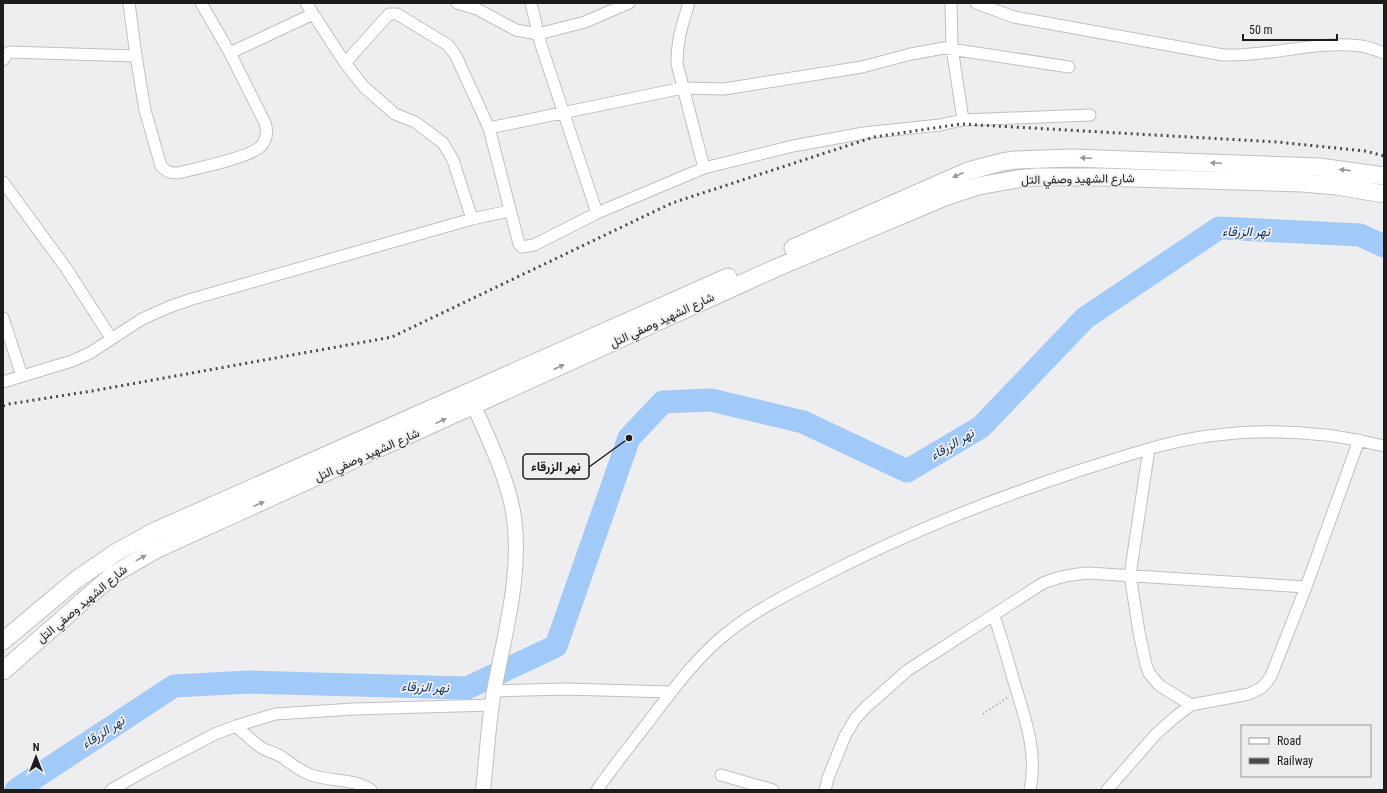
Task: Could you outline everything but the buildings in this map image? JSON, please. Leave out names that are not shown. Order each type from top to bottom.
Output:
[{"type":"main road","name":"شارع الشهيد وصفي التل","points":[[3,641],[77,579],[115,553],[153,532],[968,171],[996,163],[1015,160],[1072,158],[1319,167],[1384,176]]},
{"type":"main road","points":[[1015,160],[1017,179]]},
{"type":"main road","name":"شارع الشهيد وصفي التل","points":[[3,671],[114,574],[157,549],[798,259],[945,197],[978,186],[1037,177],[1100,177],[1302,183],[1337,186],[1384,194]]},
{"type":"main road","points":[[45,605],[59,622]]},
{"type":"street","points":[[129,3],[145,110],[161,166],[166,171],[171,173],[178,173],[249,154],[260,147],[267,135],[265,123],[230,53],[201,3]]},
{"type":"street","points":[[306,3],[345,63],[364,87],[395,114],[415,122],[443,144],[453,160],[472,219]]},
{"type":"street","points":[[457,3],[488,14],[516,30],[538,34],[585,22],[629,3]]},
{"type":"street","points":[[531,3],[538,34],[597,213]]},
{"type":"street","points":[[689,3],[681,27],[677,48],[677,64],[704,168]]},
{"type":"street","points":[[951,3],[952,48],[962,120]]},
{"type":"street","points":[[976,3],[1014,17],[1224,55],[1243,56],[1262,52],[1332,45],[1362,46],[1384,53]]},
{"type":"street","points":[[230,53],[314,14]]},
{"type":"street","points":[[345,63],[389,14],[397,14],[448,45],[456,56],[488,128],[519,244],[522,247],[534,245],[597,213],[704,168],[793,146],[864,133],[940,125],[962,120],[1090,115]]},
{"type":"street","points":[[488,128],[564,114],[683,88],[724,89],[862,67],[935,49],[952,48],[1069,67]]},
{"type":"street","points":[[5,53],[136,56]]},
{"type":"street","points":[[3,182],[66,268],[111,338]]},
{"type":"street","points":[[3,382],[72,361],[90,353],[142,319],[192,299],[472,219],[510,211]]},
{"type":"street","points":[[3,318],[22,376]]},
{"type":"street","points":[[474,406],[502,475],[513,511],[516,547],[514,593],[493,698],[484,790]]},
{"type":"street","points":[[597,790],[671,692],[710,648],[743,620],[804,586],[890,543],[947,518],[1030,487],[1149,449],[1165,444],[1204,437],[1254,432],[1286,431],[1321,434],[1359,440],[1384,446]]},
{"type":"street","points":[[1107,790],[1155,735],[1191,705],[1249,694],[1261,688],[1266,683],[1271,676],[1306,587],[1359,440]]},
{"type":"street","points":[[1149,449],[1130,575],[1146,665],[1149,673],[1159,685],[1191,705]]},
{"type":"street","points":[[826,790],[828,778],[845,736],[855,719],[866,707],[908,670],[1033,588],[1056,578],[1073,574],[1088,573],[1306,587]]},
{"type":"street","points":[[994,615],[1029,730],[1033,759],[1030,790]]},
{"type":"street","points":[[111,790],[216,734],[275,714],[493,698],[565,689],[671,692]]},
{"type":"street","points":[[236,726],[263,748],[280,756],[310,775],[326,779],[358,783],[371,790]]},
{"type":"street","points":[[721,775],[773,790]]},
{"type":"path","points":[[983,714],[1017,691]]},
{"type":"waterway","name":"نهر الزرقاء","points":[[16,790],[174,686],[249,682],[467,688],[556,646],[629,438],[663,402],[711,400],[803,422],[907,471],[981,427],[1085,318],[1219,228],[1360,235],[1384,246]]},
{"type":"railway","points":[[3,406],[392,337],[672,203],[874,137],[961,124],[1277,142],[1365,151],[1384,156]]},
{"type":"place","name":"نهر الزرقاء","points":[[629,438]]}]
